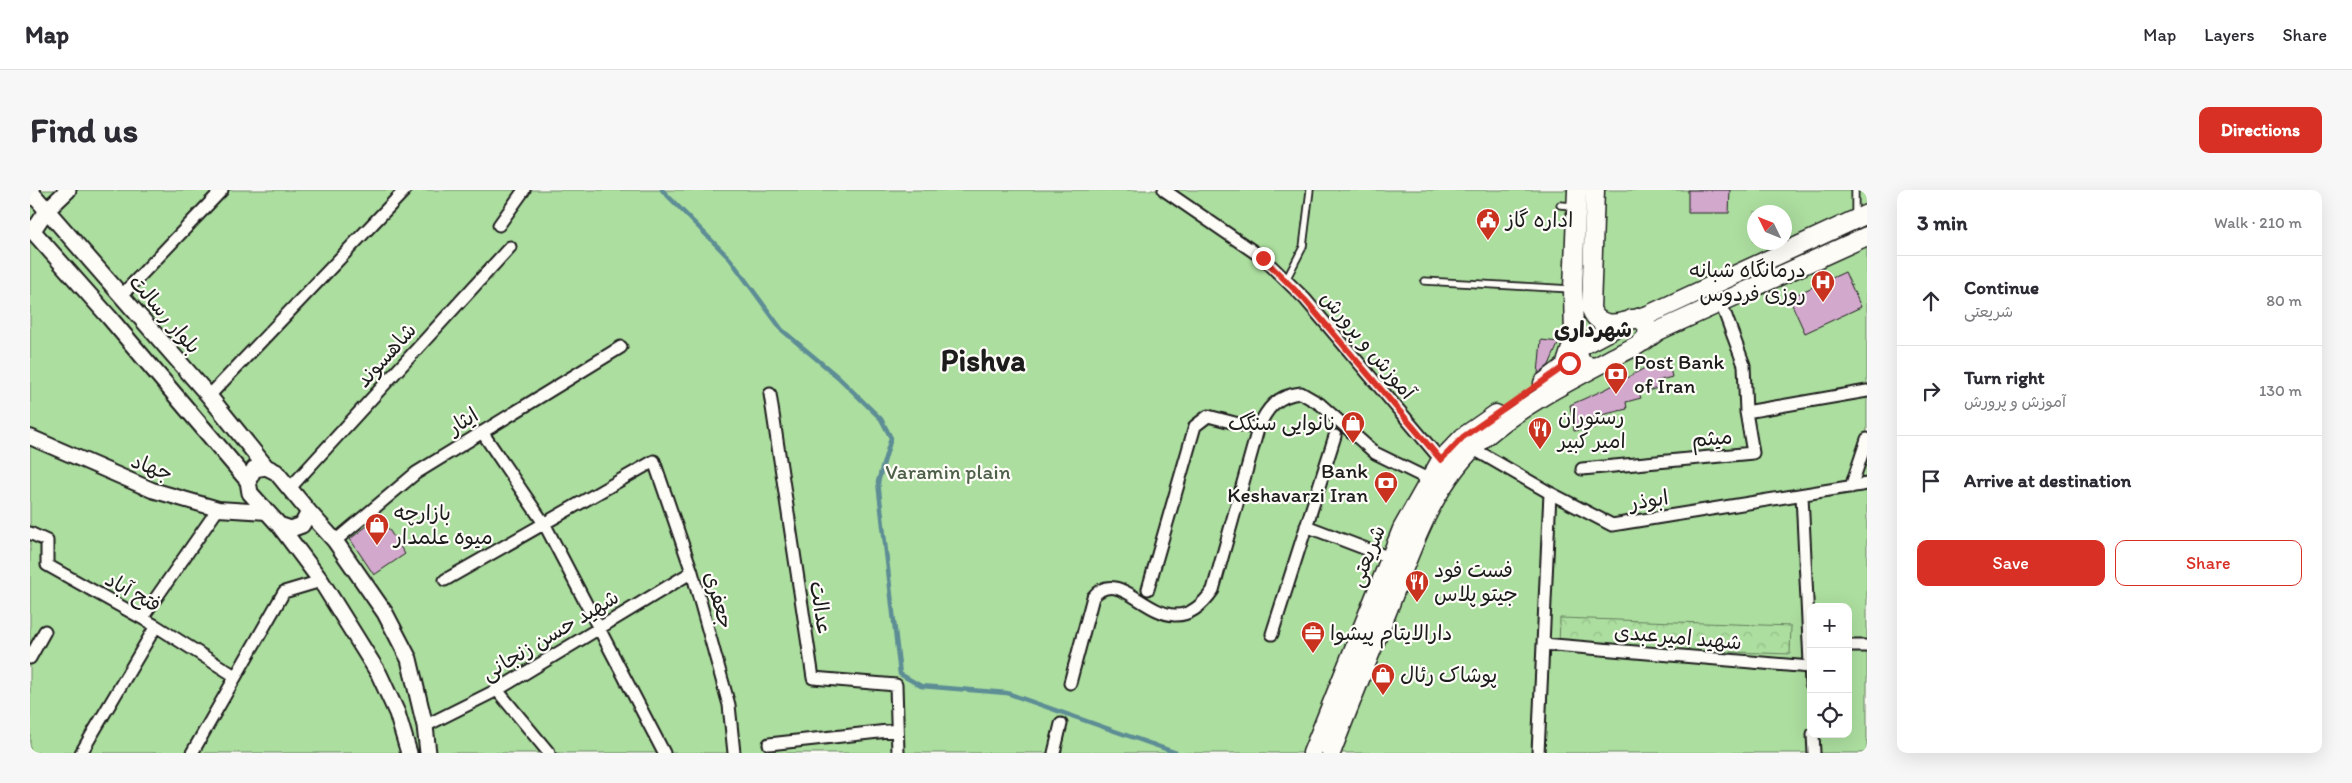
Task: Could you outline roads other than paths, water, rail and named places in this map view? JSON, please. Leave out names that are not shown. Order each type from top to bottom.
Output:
[{"type":"main road","points":[[47,210],[68,190]]},
{"type":"main road","points":[[1595,190],[1590,309],[1599,321],[1613,324],[1648,315],[1861,217]]},
{"type":"main road","name":"بلوار رسالت","points":[[30,191],[209,396],[266,467],[276,472],[309,512]]},
{"type":"main road","points":[[1556,374],[1571,351],[1573,289],[1571,200]]},
{"type":"main road","name":"بلوار رسالت","points":[[31,229],[109,317],[248,481],[250,494],[278,525]]},
{"type":"main road","points":[[1643,342],[1658,331],[1867,236]]},
{"type":"main road","points":[[1573,289],[1577,296],[1584,298],[1591,287]]},
{"type":"main road","points":[[1632,319],[1639,318],[1646,324],[1647,335],[1643,342]]},
{"type":"main road","name":"شریعتی","points":[[1312,753],[1402,529],[1441,460],[1463,437],[1556,374],[1581,349],[1632,319]]},
{"type":"main road","points":[[1573,322],[1576,330],[1585,340],[1579,359],[1584,365],[1595,367]]},
{"type":"main road","name":"شریعتی","points":[[1331,753],[1418,533],[1454,468],[1472,448],[1494,429],[1559,385],[1643,342]]},
{"type":"main road","points":[[248,481],[254,469],[266,467]]},
{"type":"main road","points":[[278,525],[291,529],[302,525],[309,512],[335,541],[385,613],[409,659],[426,726],[428,753]]},
{"type":"main road","points":[[278,525],[321,581],[380,674],[398,713],[409,753]]},
{"type":"street","points":[[121,296],[222,190]]},
{"type":"street","points":[[209,396],[405,190]]},
{"type":"street","points":[[499,225],[524,190]]},
{"type":"street","name":"آموزش و پرورش","points":[[1164,190],[1263,258],[1286,280],[1441,460]]},
{"type":"street","points":[[31,229],[47,210]]},
{"type":"street","name":"شاهسوند","points":[[290,488],[510,247]]},
{"type":"street","name":"میثم","points":[[1582,469],[1753,453],[1746,412],[1744,365],[1720,303]]},
{"type":"street","name":"ایثار","points":[[335,541],[416,473],[621,347]]},
{"type":"street","points":[[1746,412],[1867,391]]},
{"type":"street","points":[[1070,683],[1093,597],[1100,590],[1116,587],[1124,589],[1149,607],[1167,614],[1183,615],[1204,604],[1213,590],[1258,429],[1266,411],[1275,402],[1286,396],[1301,393],[1320,404],[1375,453],[1430,480]]},
{"type":"street","name":"عدالت","points":[[770,394],[812,678],[896,685],[898,753]]},
{"type":"street","points":[[1148,589],[1195,426],[1208,416],[1258,429]]},
{"type":"street","points":[[482,432],[545,524],[664,753]]},
{"type":"street","points":[[1272,634],[1335,436]]},
{"type":"street","name":"جهاد","points":[[30,437],[152,490],[218,509],[267,512]]},
{"type":"street","points":[[1851,487],[1867,439]]},
{"type":"street","name":"ابوذر","points":[[1472,448],[1550,493],[1612,525],[1867,484]]},
{"type":"street","name":"جعفری","points":[[545,524],[654,461],[692,572],[729,705],[734,753]]},
{"type":"street","points":[[1538,753],[1550,493]]},
{"type":"street","points":[[1802,495],[1808,603]]},
{"type":"street","points":[[142,618],[218,509]]},
{"type":"street","points":[[445,580],[545,524]]},
{"type":"street","points":[[1306,526],[1390,558]]},
{"type":"street","name":"فتح آباد","points":[[30,533],[46,541],[47,565],[156,626],[235,676]]},
{"type":"street","name":"شهید حسن زنجانی","points":[[426,726],[497,690],[692,572]]},
{"type":"street","points":[[192,753],[284,592],[321,581]]},
{"type":"street","points":[[81,753],[156,626]]},
{"type":"street","points":[[30,658],[45,631]]},
{"type":"street","name":"شهید امیرعبدی","points":[[1543,644],[1807,667]]},
{"type":"street","points":[[1852,646],[1867,646]]},
{"type":"street","points":[[497,690],[549,753]]},
{"type":"street","points":[[1054,753],[1061,724]]},
{"type":"street","points":[[769,744],[897,730]]},
{"type":"street","points":[[1813,738],[1814,753]]},
{"type":"lane","points":[[1286,280],[1303,247],[1310,190]]},
{"type":"lane","points":[[1855,190],[1861,217]]},
{"type":"lane","points":[[1424,281],[1573,289]]},
{"type":"waterway","points":[[662,190],[730,259],[782,330],[838,377],[881,419],[891,438],[878,482],[900,674],[921,686],[1007,693],[1177,753]]},
{"type":"place","name":"اداره گاز","points":[[1488,241]]},
{"type":"place","name":"درمانگاه شبانه روزی فردوس","points":[[1823,303]]},
{"type":"place","name":"Post Bank of Iran","points":[[1616,395]]},
{"type":"place","name":"نانوایی سنگک","points":[[1353,444]]},
{"type":"place","name":"رستوران امیر کبیر","points":[[1540,450]]},
{"type":"place","name":"Bank Keshavarzi Iran","points":[[1386,504]]},
{"type":"place","name":"بازارچه میوه علمدار","points":[[377,546]]},
{"type":"place","name":"فست فود جیتو پلاس","points":[[1417,603]]},
{"type":"place","name":"دارالایتام پیشوا","points":[[1313,654]]},
{"type":"place","name":"پوشاک رئال","points":[[1383,696]]},
{"type":"district","name":"شهرداری","points":[[1593,329]]},
{"type":"district","name":"Pishva","points":[[983,360]]},
{"type":"park label","name":"Varamin plain","points":[[948,472]]}]
